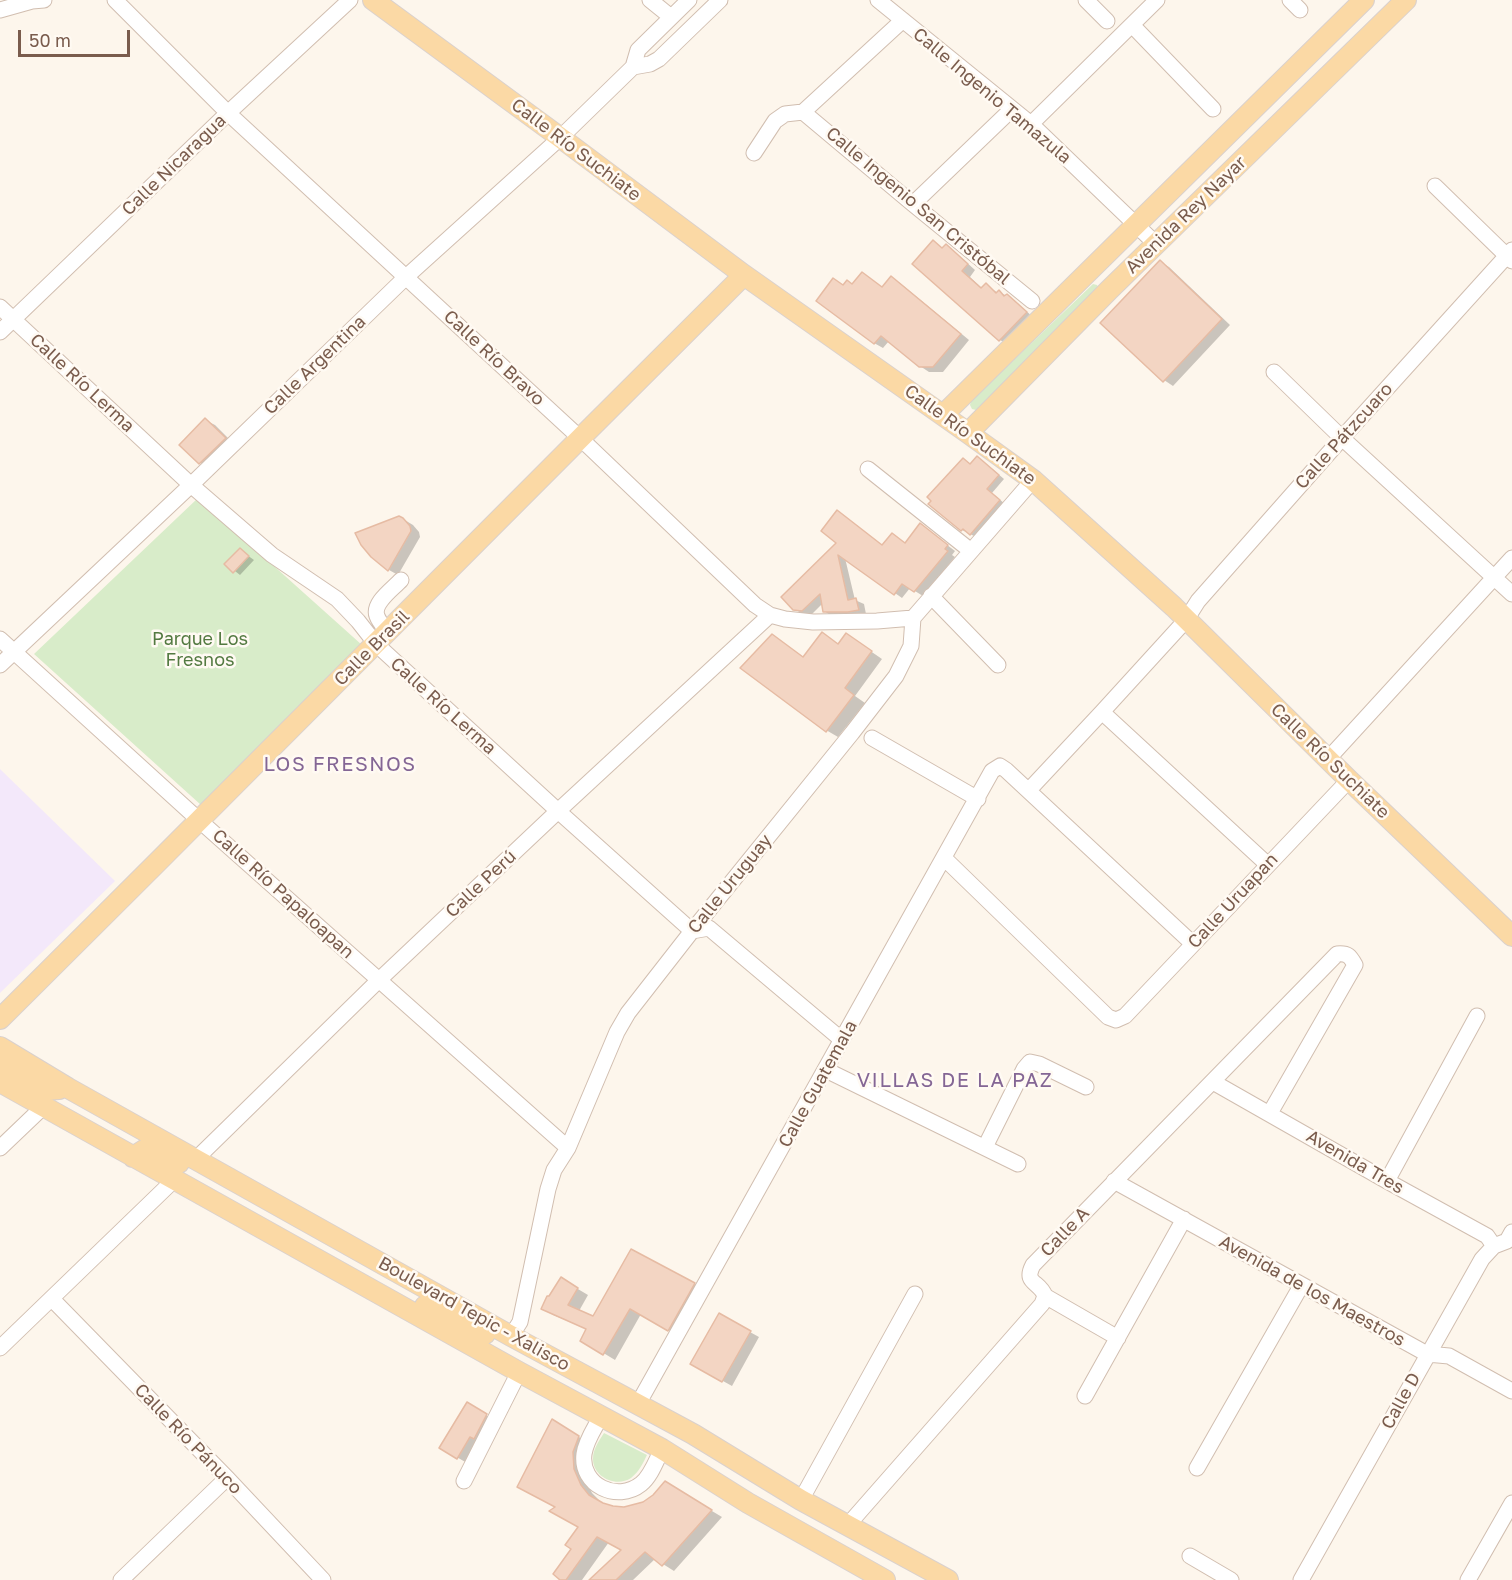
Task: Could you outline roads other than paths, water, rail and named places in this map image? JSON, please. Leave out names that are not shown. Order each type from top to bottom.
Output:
[{"type":"main road","name":"Calle Río Suchiate","points":[[373,0],[744,275],[1033,480],[1186,620],[1348,780],[1509,926]]},
{"type":"main road","name":"Avenida Rey Nayar","points":[[943,415],[1364,0]]},
{"type":"main road","name":"Avenida Rey Nayar","points":[[969,433],[1109,290],[1406,0]]},
{"type":"main road","points":[[1089,271],[1109,290]]},
{"type":"main road","name":"Calle Brasil","points":[[0,1019],[744,275]]},
{"type":"main road","name":"Boulevard Tepic - Xalisco","points":[[0,1047],[68,1088],[693,1434],[847,1526],[948,1580]]},
{"type":"main road","points":[[0,1063],[45,1090],[68,1088]]},
{"type":"main road","name":"Boulevard Tepic - Xalisco","points":[[0,1083],[519,1372],[662,1449],[748,1503],[885,1580]]},
{"type":"main road","points":[[133,1157],[147,1149],[185,1164],[192,1164],[196,1159]]},
{"type":"main road","points":[[174,1180],[205,1178],[272,1213],[280,1216],[295,1214]]},
{"type":"main road","points":[[371,1289],[400,1294],[486,1335],[511,1335]]},
{"type":"main road","points":[[601,1416],[613,1408],[628,1407],[675,1436],[683,1437],[693,1434]]},
{"type":"main road","points":[[748,1503],[764,1495],[829,1525],[847,1526]]},
{"type":"street","points":[[0,9],[36,0]]},
{"type":"street","name":"Calle Río Bravo","points":[[115,0],[228,113],[580,438],[755,605],[770,615],[813,622],[913,618]]},
{"type":"street","name":"Calle Nicaragua","points":[[0,332],[228,113],[350,0]]},
{"type":"street","points":[[650,0],[671,17]]},
{"type":"street","points":[[688,0],[638,50],[633,67],[650,64],[659,59],[720,0]]},
{"type":"street","name":"Calle Ingenio Tamazula","points":[[878,0],[1031,124],[1156,244]]},
{"type":"street","points":[[1086,0],[1107,21]]},
{"type":"street","points":[[1031,124],[1157,0]]},
{"type":"street","points":[[754,153],[775,121],[785,114],[803,112],[903,20]]},
{"type":"street","points":[[1132,25],[1213,109]]},
{"type":"street","name":"Calle Argentina","points":[[0,665],[191,485],[406,277],[560,138],[633,67]]},
{"type":"street","points":[[913,204],[1012,109]]},
{"type":"street","name":"Calle Ingenio San Cristóbal","points":[[803,112],[1032,301]]},
{"type":"street","points":[[1435,186],[1510,255]]},
{"type":"street","name":"Calle Pátzcuaro","points":[[1186,620],[1198,601],[1342,438],[1510,255]]},
{"type":"street","name":"Calle Río Lerma","points":[[0,307],[191,485],[272,555],[337,599],[358,621],[382,638],[558,811],[692,931]]},
{"type":"street","points":[[1274,372],[1342,438],[1512,594]]},
{"type":"street","points":[[868,469],[971,551]]},
{"type":"street","points":[[913,618],[1033,480]]},
{"type":"street","points":[[1328,759],[1512,558]]},
{"type":"street","points":[[382,638],[376,610],[378,604],[401,580]]},
{"type":"street","points":[[931,596],[998,665]]},
{"type":"street","name":"Calle Perú","points":[[196,1159],[379,980],[770,615]]},
{"type":"street","name":"Calle Uruguay","points":[[511,1335],[520,1322],[554,1170],[568,1148],[617,1032],[628,1013],[692,931],[896,676],[911,646],[913,618]]},
{"type":"street","points":[[1186,620],[1029,790],[1193,944]]},
{"type":"street","name":"Calle Río Papaloapan","points":[[0,639],[200,821],[568,1148]]},
{"type":"street","points":[[1102,712],[1268,865]]},
{"type":"street","points":[[872,738],[978,799]]},
{"type":"street","name":"Calle Guatemala","points":[[638,1404],[992,771],[1000,766],[1029,790]]},
{"type":"street","name":"Calle Uruapan","points":[[944,858],[1108,1017],[1116,1020],[1125,1016],[1348,780]]},
{"type":"street","points":[[692,931],[709,928],[842,1040]]},
{"type":"street","name":"Calle A","points":[[1045,1296],[1043,1290],[1031,1281],[1030,1271],[1034,1265],[1337,954],[1344,953],[1350,956],[1355,965],[1270,1113]]},
{"type":"street","points":[[1387,1181],[1477,1016]]},
{"type":"street","points":[[985,1148],[1024,1069],[1030,1062],[1039,1064],[1086,1087]]},
{"type":"street","points":[[826,1070],[1018,1164]]},
{"type":"street","name":"Avenida Tres","points":[[1213,1082],[1487,1236],[1494,1246]]},
{"type":"street","points":[[0,1148],[43,1107]]},
{"type":"street","points":[[0,1348],[174,1180]]},
{"type":"street","name":"Avenida de los Maestros","points":[[1114,1181],[1427,1354],[1449,1356],[1512,1391]]},
{"type":"street","points":[[1085,1396],[1184,1219]]},
{"type":"street","name":"Calle D","points":[[1301,1580],[1482,1259],[1494,1246],[1507,1241],[1512,1232]]},
{"type":"street","points":[[1197,1468],[1301,1286]]},
{"type":"street","points":[[801,1500],[915,1294]]},
{"type":"street","points":[[847,1526],[1042,1304],[1045,1296],[1118,1338]]},
{"type":"street","name":"Calle Río Pánuco","points":[[51,1299],[227,1478],[323,1580]]},
{"type":"street","points":[[464,1480],[519,1372]]},
{"type":"street","points":[[601,1416],[586,1444],[583,1456],[585,1468],[598,1487],[609,1492],[621,1493],[632,1490],[642,1484],[650,1474],[662,1449]]},
{"type":"street","points":[[121,1580],[227,1478]]},
{"type":"street","points":[[1468,1580],[1512,1503]]},
{"type":"street","points":[[1190,1556],[1231,1580]]},
{"type":"district","name":"LOS FRESNOS","points":[[340,765]]},
{"type":"district","name":"VILLAS DE LA PAZ","points":[[955,1081]]},
{"type":"park label","name":"Parque Los Fresnos","points":[[200,649]]}]
